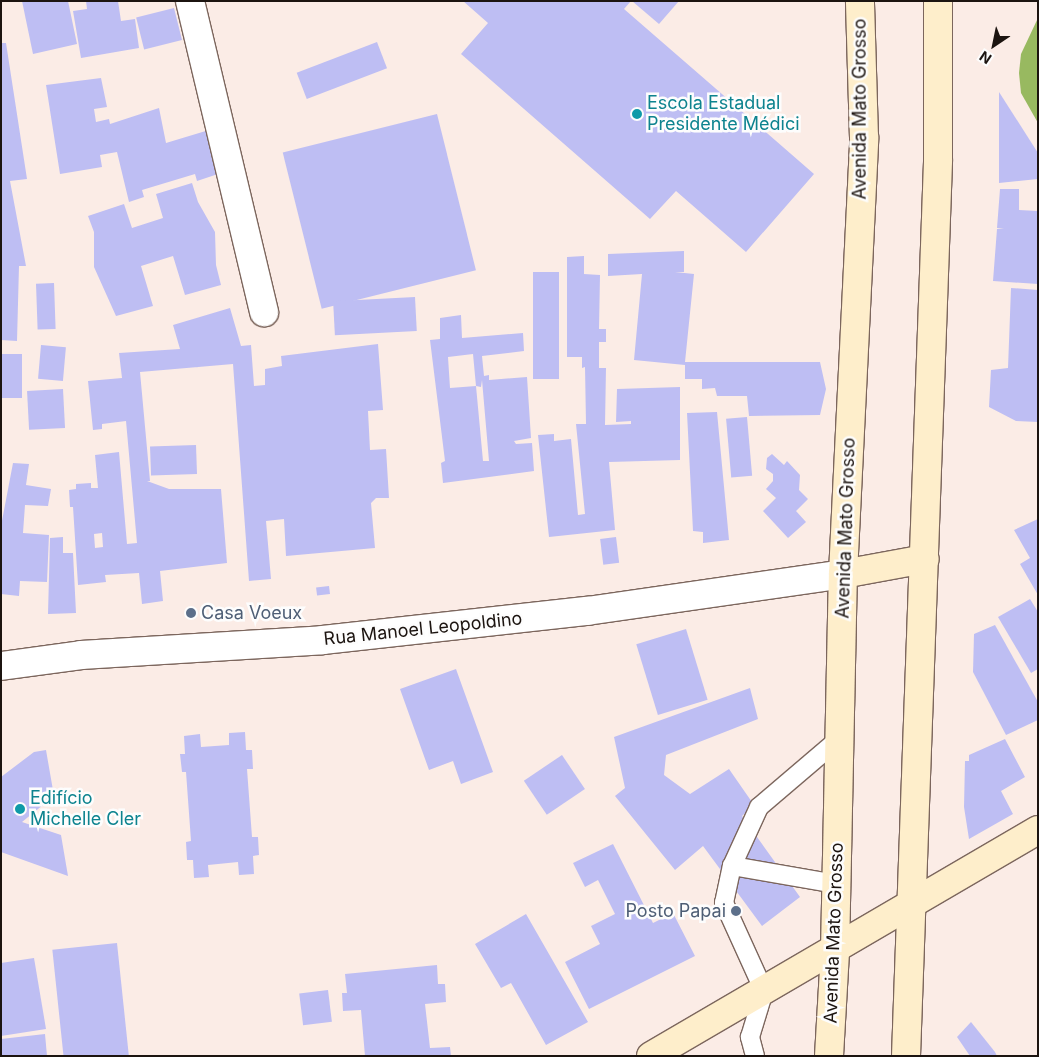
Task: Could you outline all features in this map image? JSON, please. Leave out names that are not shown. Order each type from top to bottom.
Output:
[{"type":"main road","name":"Avenida Mato Grosso","points":[[829,1056],[835,951],[843,574],[864,138],[860,1]]},
{"type":"main road","points":[[906,1056],[938,160],[938,1]]},
{"type":"main road","points":[[843,574],[925,559]]},
{"type":"main road","points":[[651,1056],[835,951],[912,903],[1038,830]]},
{"type":"street","points":[[190,1],[264,312]]},
{"type":"street","name":"Rua Manoel Leopoldino","points":[[1,666],[81,655],[323,640],[568,613],[843,574]]},
{"type":"lane","points":[[756,1056],[750,1037],[764,991],[724,903],[732,866],[760,807],[840,738]]},
{"type":"lane","points":[[732,866],[836,884]]},
{"type":"green space","points":[[1038,18],[1038,123],[1021,93],[1019,73],[1021,54]]},
{"type":"building","points":[[22,1],[68,1],[77,44],[33,54]]},
{"type":"building","points":[[86,1],[118,1],[121,21],[135,19],[139,48],[81,58],[73,11],[87,9]]},
{"type":"building","name":"Escola Estadual Presidente Médici","points":[[463,1],[631,1],[624,9],[814,174],[746,252],[676,191],[650,219],[461,54],[488,23]]},
{"type":"building","points":[[632,1],[679,1],[659,24]]},
{"type":"building","points":[[174,8],[182,40],[144,49],[136,17]]},
{"type":"building","points":[[377,42],[387,68],[307,99],[297,73]]},
{"type":"building","points":[[1,43],[6,43],[27,179],[10,181],[26,266],[19,266],[17,341],[1,340]]},
{"type":"building","points":[[101,78],[107,107],[94,109],[96,122],[109,119],[110,124],[159,108],[166,143],[209,130],[221,173],[197,181],[195,174],[142,190],[144,197],[129,202],[117,152],[100,155],[102,167],[60,174],[46,85]]},
{"type":"building","points":[[999,92],[1038,153],[1038,179],[999,183]]},
{"type":"building","points":[[437,114],[476,270],[322,309],[283,152]]},
{"type":"building","points":[[192,183],[198,202],[215,232],[216,265],[221,285],[185,295],[173,256],[141,266],[153,306],[116,316],[94,267],[94,232],[88,216],[124,204],[132,228],[163,218],[156,194]]},
{"type":"building","points":[[1000,189],[1019,189],[1019,210],[1038,211],[1038,284],[993,281],[997,229],[1004,229],[997,228]]},
{"type":"building","points":[[684,251],[684,272],[675,272],[694,274],[685,362],[820,362],[826,389],[820,415],[749,416],[747,396],[717,396],[715,388],[702,389],[702,379],[685,379],[685,365],[634,360],[642,274],[608,276],[608,254]]},
{"type":"building","points":[[584,256],[584,274],[600,275],[599,329],[606,329],[606,342],[599,342],[599,368],[606,368],[605,425],[631,424],[631,421],[616,422],[617,389],[680,387],[680,460],[609,462],[615,530],[549,537],[538,435],[554,434],[554,441],[571,439],[578,515],[585,514],[576,424],[586,424],[585,367],[582,368],[582,357],[567,357],[567,257]]},
{"type":"building","points":[[533,272],[559,272],[559,379],[533,379]]},
{"type":"building","points":[[54,283],[56,329],[38,330],[36,284]]},
{"type":"building","points":[[1011,288],[1038,290],[1038,422],[1016,421],[989,407],[991,370],[1008,368]]},
{"type":"building","points":[[415,297],[417,331],[335,335],[333,301]]},
{"type":"building","points":[[230,308],[241,346],[251,345],[254,386],[265,385],[265,369],[282,366],[281,356],[378,344],[383,410],[368,411],[370,450],[386,449],[389,498],[376,498],[371,503],[375,548],[286,556],[284,519],[266,521],[271,579],[249,581],[233,364],[140,372],[150,481],[147,481],[169,489],[221,489],[227,563],[160,571],[163,601],[142,604],[139,573],[105,575],[106,582],[78,585],[73,507],[70,507],[69,490],[76,489],[76,484],[91,483],[91,488],[98,488],[95,455],[119,452],[127,544],[137,543],[126,421],[102,424],[102,429],[93,430],[88,381],[122,378],[119,353],[180,349],[173,325]],"holes":[[[102,533],[103,547],[95,548],[94,534]]]},
{"type":"building","points":[[461,315],[462,338],[523,333],[524,351],[482,356],[484,376],[489,375],[489,380],[527,377],[531,438],[514,441],[516,444],[532,443],[534,471],[443,483],[441,463],[445,461],[430,340],[440,339],[440,318]],"holes":[[[473,354],[476,386],[450,388],[448,357]],[[482,380],[489,461],[483,461],[476,386],[481,387]]]},
{"type":"building","points":[[41,345],[66,347],[63,381],[38,379]]},
{"type":"building","points":[[1,354],[22,354],[22,398],[1,398]]},
{"type":"building","points":[[63,389],[65,428],[29,430],[27,391]]},
{"type":"building","points":[[717,412],[729,540],[703,543],[703,532],[693,531],[687,413]]},
{"type":"building","points":[[747,417],[752,476],[731,478],[726,419]]},
{"type":"building","points":[[196,445],[197,474],[151,476],[150,447]]},
{"type":"building","points":[[772,454],[784,465],[787,461],[800,475],[799,490],[808,499],[796,511],[806,522],[788,538],[763,511],[776,498],[766,489],[773,481],[773,474],[766,469],[767,458]]},
{"type":"building","points":[[13,463],[29,464],[26,485],[51,489],[48,506],[25,505],[23,533],[49,535],[47,582],[20,581],[19,596],[1,594],[1,526]]},
{"type":"building","points":[[1038,519],[1038,595],[1020,564],[1030,558],[1014,530]]},
{"type":"building","points":[[63,537],[63,553],[73,553],[76,613],[48,614],[50,538]]},
{"type":"building","points":[[616,537],[619,563],[603,565],[600,539]]},
{"type":"building","points":[[329,586],[330,594],[317,596],[316,588]]},
{"type":"building","points":[[1030,599],[1038,612],[1038,669],[1031,673],[998,617]]},
{"type":"building","points":[[995,625],[1038,702],[1038,720],[1006,735],[973,672],[974,634]]},
{"type":"building","points":[[686,629],[708,700],[658,715],[636,644]]},
{"type":"building","points":[[456,669],[493,772],[461,784],[453,761],[429,770],[400,689]]},
{"type":"building","points":[[750,688],[758,719],[666,755],[664,775],[690,794],[729,769],[754,805],[742,816],[800,897],[762,926],[703,846],[675,870],[615,796],[625,788],[614,737]]},
{"type":"building","points":[[245,732],[246,750],[252,750],[253,769],[247,769],[252,837],[258,837],[259,855],[253,856],[254,874],[239,875],[238,862],[208,865],[209,877],[194,878],[193,860],[187,860],[186,842],[191,841],[186,772],[182,772],[180,754],[185,754],[184,736],[200,734],[201,747],[229,745],[229,733]]},
{"type":"building","points":[[1005,739],[1025,777],[1001,791],[1013,814],[969,839],[964,807],[965,761],[969,761],[969,755]]},
{"type":"building","name":"Edifício Michelle Cler","points":[[46,750],[54,796],[22,822],[61,835],[68,876],[1,852],[1,777],[34,752]]},
{"type":"building","points":[[562,755],[585,789],[547,815],[524,781]]},
{"type":"building","points":[[613,844],[653,923],[673,913],[695,956],[589,1009],[565,962],[600,944],[591,926],[615,914],[598,880],[585,887],[573,863]]},
{"type":"building","points":[[526,914],[588,1022],[546,1045],[511,983],[501,988],[475,944]]},
{"type":"building","points":[[117,943],[129,1056],[64,1056],[52,950]]},
{"type":"building","points":[[34,958],[46,1029],[1,1036],[1,963]]},
{"type":"building","points":[[437,965],[438,984],[445,984],[446,1002],[425,1004],[430,1048],[450,1047],[451,1056],[365,1056],[361,1010],[343,1011],[342,993],[347,993],[345,974]]},
{"type":"building","points":[[328,990],[332,1022],[303,1025],[299,994]]},
{"type":"building","points":[[971,1022],[997,1056],[970,1056],[957,1037]]},
{"type":"building","points":[[45,1034],[47,1056],[1,1056],[1,1039]]},
{"type":"place","name":"Escola Estadual Presidente Médici","points":[[637,114]]},
{"type":"place","name":"Casa Voeux","points":[[191,613]]},
{"type":"place","name":"Edifício Michelle Cler","points":[[20,809]]},
{"type":"place","name":"Posto Papai","points":[[736,911]]}]
